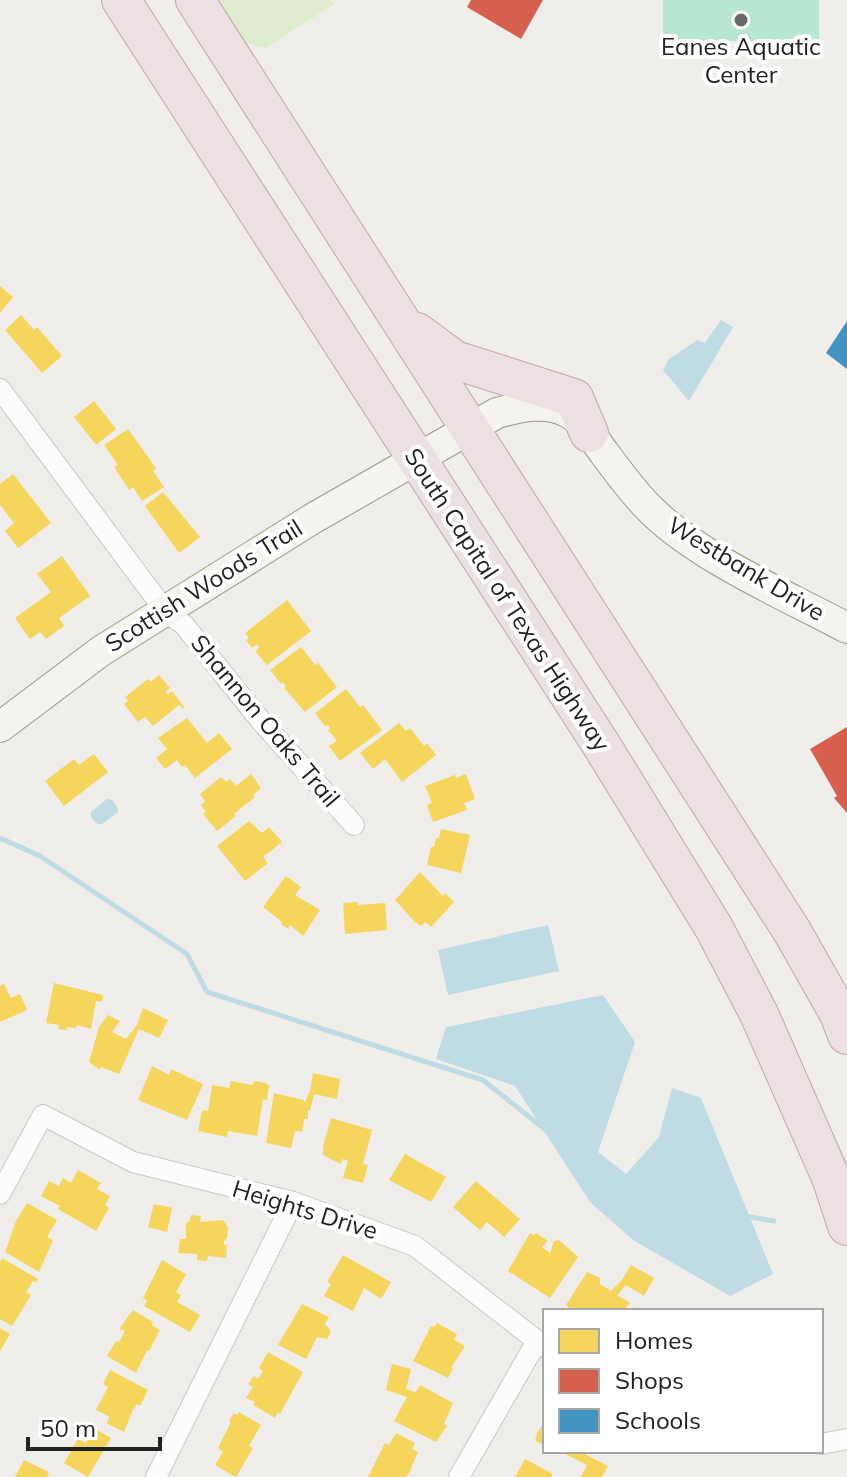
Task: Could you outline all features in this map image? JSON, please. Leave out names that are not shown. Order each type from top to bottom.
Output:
[{"type":"highway","name":"South Capital of Texas Highway","points":[[121,0],[602,746],[714,928],[759,1014],[832,1180],[847,1226]]},
{"type":"highway","points":[[195,0],[792,931],[839,1014],[847,1035]]},
{"type":"highway","points":[[400,320],[455,360],[574,398],[589,433]]},
{"type":"street","name":"Shannon Oaks Trail","points":[[0,389],[166,612],[184,625],[261,721],[354,825]]},
{"type":"street","name":"Westbank Drive","points":[[417,459],[497,413],[522,406],[547,406],[569,413],[589,433],[652,512],[678,533],[714,556],[847,628]]},
{"type":"street","name":"Scottish Woods Trail","points":[[0,727],[101,651],[312,519],[417,459]]},
{"type":"street","name":"Heights Drive","points":[[0,1194],[43,1115],[133,1162],[293,1202],[415,1246],[541,1344]]},
{"type":"street","points":[[156,1477],[293,1202]]},
{"type":"street","points":[[459,1477],[541,1344]]},
{"type":"street","points":[[823,1444],[847,1439]]},
{"type":"green space","points":[[218,0],[331,0],[334,4],[266,48],[245,43]]},
{"type":"green space","name":"Eanes Aquatic Center","points":[[663,0],[819,0],[819,40],[663,42]]},
{"type":"water","points":[[721,320],[733,327],[689,401],[663,370],[668,360],[697,340],[705,343]]},
{"type":"water","points":[[107,799],[112,800],[118,812],[102,824],[97,824],[91,812]]},
{"type":"water","points":[[548,925],[559,971],[448,995],[438,950]]},
{"type":"water","points":[[603,995],[635,1042],[598,1152],[626,1174],[659,1137],[672,1088],[701,1098],[773,1274],[730,1296],[633,1240],[590,1202],[515,1086],[436,1059],[446,1027]]},
{"type":"building: Homes","points":[[0,286],[13,297],[0,313]]},
{"type":"building: Homes","points":[[21,315],[34,330],[37,327],[62,356],[42,373],[5,330]]},
{"type":"building: Homes","points":[[94,401],[116,429],[96,445],[74,417]]},
{"type":"building: Homes","points":[[128,429],[156,468],[153,471],[164,487],[142,501],[133,487],[129,490],[114,467],[118,465],[104,445]]},
{"type":"building: Homes","points":[[13,474],[51,523],[18,548],[5,531],[14,523],[0,505],[0,484]]},
{"type":"building: Homes","points":[[163,492],[200,537],[179,553],[145,506]]},
{"type":"building: Homes","points":[[62,556],[90,596],[59,618],[64,626],[46,639],[40,632],[30,639],[15,618],[51,592],[37,574]]},
{"type":"building: Homes","points":[[287,600],[311,631],[267,665],[255,651],[259,648],[257,644],[252,648],[245,633]]},
{"type":"building: Homes","points":[[301,647],[337,687],[305,712],[270,670]]},
{"type":"building: Homes","points":[[159,675],[170,688],[166,692],[168,695],[172,691],[185,708],[179,705],[153,726],[145,717],[138,722],[124,704],[128,701],[125,697],[148,679],[151,682]]},
{"type":"building: Homes","points":[[346,689],[382,730],[340,761],[329,746],[337,741],[328,730],[328,725],[325,726],[315,713]]},
{"type":"building: Homes","points":[[187,718],[207,743],[219,733],[232,749],[195,778],[177,760],[165,769],[156,758],[167,749],[158,738]]},
{"type":"building: Homes","points":[[399,723],[406,731],[410,728],[424,746],[427,743],[436,755],[402,782],[385,759],[373,769],[360,753]]},
{"type":"building: Homes","points":[[94,754],[108,772],[64,806],[45,781],[74,759],[79,765]]},
{"type":"building: Homes","points":[[251,774],[261,788],[234,814],[236,816],[217,831],[203,814],[206,812],[201,805],[205,801],[200,794],[221,777],[226,782],[230,779],[236,786]]},
{"type":"building: Homes","points":[[466,774],[475,799],[464,803],[467,810],[433,822],[427,805],[432,803],[425,786]]},
{"type":"building: Homes","points":[[249,821],[262,833],[269,827],[282,842],[263,857],[268,863],[245,881],[217,846]]},
{"type":"building: Homes","points":[[441,829],[470,835],[461,873],[427,865],[431,847],[439,838]]},
{"type":"building: Homes","points":[[420,872],[443,896],[445,893],[454,902],[431,927],[425,922],[421,926],[416,923],[395,900]]},
{"type":"building: Homes","points":[[286,876],[301,887],[295,895],[320,910],[303,936],[290,925],[288,929],[281,924],[263,907]]},
{"type":"building: Homes","points":[[358,902],[358,905],[385,903],[387,930],[345,934],[343,903]]},
{"type":"building: Homes","points":[[54,983],[103,995],[102,1002],[96,1001],[91,1029],[77,1025],[76,1028],[67,1027],[67,1030],[58,1029],[59,1025],[46,1023]]},
{"type":"building: Homes","points":[[4,984],[11,998],[20,994],[27,1010],[0,1022],[0,986]]},
{"type":"building: Homes","points":[[143,1008],[168,1020],[159,1038],[139,1029],[119,1074],[101,1067],[100,1070],[89,1062],[99,1027],[108,1015],[120,1021],[112,1032],[126,1039],[137,1025]]},
{"type":"building: Homes","points":[[152,1066],[169,1075],[171,1069],[203,1084],[187,1120],[138,1100]]},
{"type":"building: Homes","points":[[313,1073],[340,1079],[337,1099],[314,1094],[308,1119],[304,1119],[302,1132],[295,1131],[291,1148],[266,1143],[274,1093],[305,1102]]},
{"type":"building: Homes","points":[[231,1081],[252,1085],[255,1081],[269,1086],[267,1100],[263,1099],[257,1136],[228,1131],[227,1137],[198,1131],[202,1110],[208,1111],[212,1085],[229,1088]]},
{"type":"building: Homes","points":[[331,1118],[372,1130],[363,1164],[368,1165],[363,1183],[343,1178],[348,1161],[342,1159],[341,1164],[323,1155]]},
{"type":"building: Homes","points":[[405,1154],[446,1177],[431,1202],[389,1180]]},
{"type":"building: Homes","points":[[78,1170],[101,1183],[97,1189],[110,1196],[105,1205],[109,1208],[96,1231],[41,1196],[49,1181],[59,1186],[63,1178],[71,1183]]},
{"type":"building: Homes","points":[[476,1181],[520,1219],[504,1237],[487,1222],[480,1230],[453,1207]]},
{"type":"building: Homes","points":[[27,1203],[57,1220],[47,1237],[53,1240],[39,1272],[5,1252],[16,1221]]},
{"type":"building: Homes","points":[[154,1204],[172,1208],[167,1232],[148,1227]]},
{"type":"building: Homes","points":[[191,1215],[201,1216],[200,1222],[223,1220],[228,1227],[224,1241],[227,1245],[226,1258],[208,1256],[207,1261],[197,1260],[197,1254],[178,1253],[180,1239],[186,1239],[186,1223]]},
{"type":"building: Homes","points":[[530,1233],[536,1233],[548,1241],[542,1247],[550,1253],[554,1241],[559,1240],[578,1257],[550,1298],[508,1271]]},
{"type":"building: Homes","points":[[343,1255],[391,1282],[381,1299],[364,1288],[353,1311],[324,1296],[331,1284],[327,1282]]},
{"type":"building: Homes","points":[[2,1258],[38,1279],[26,1292],[31,1295],[12,1326],[0,1319]]},
{"type":"building: Homes","points":[[162,1260],[186,1274],[176,1292],[181,1295],[177,1302],[200,1315],[190,1332],[144,1306],[147,1301],[143,1298]]},
{"type":"building: Homes","points":[[631,1265],[654,1278],[644,1296],[626,1285],[617,1295],[630,1303],[625,1309],[571,1309],[566,1305],[587,1272],[600,1278],[600,1284],[611,1291]]},
{"type":"building: Homes","points":[[302,1304],[329,1317],[325,1324],[331,1331],[327,1339],[317,1337],[306,1359],[278,1345]]},
{"type":"building: Homes","points":[[133,1310],[160,1330],[136,1373],[107,1356],[116,1341],[119,1342],[125,1331],[119,1329]]},
{"type":"building: Homes","points":[[437,1323],[457,1334],[454,1340],[465,1346],[448,1378],[413,1361],[431,1326]]},
{"type":"building: Homes","points":[[0,1328],[10,1334],[0,1351]]},
{"type":"building: Homes","points":[[268,1352],[303,1372],[275,1418],[246,1398],[253,1387],[248,1384],[254,1376],[258,1379],[263,1371],[259,1368]]},
{"type":"building: Homes","points":[[392,1364],[411,1369],[406,1389],[416,1392],[420,1385],[453,1403],[444,1424],[447,1426],[436,1442],[394,1421],[407,1397],[386,1390]]},
{"type":"building: Homes","points":[[110,1370],[148,1390],[140,1406],[137,1404],[132,1412],[124,1432],[106,1423],[110,1417],[96,1410],[108,1387],[103,1384]]},
{"type":"building: Homes","points":[[239,1412],[261,1425],[249,1446],[253,1448],[236,1477],[215,1465],[223,1452],[218,1448],[229,1421],[234,1413],[237,1415]]},
{"type":"building: Homes","points":[[543,1425],[543,1444],[535,1441]]},
{"type":"building: Homes","points":[[94,1428],[111,1438],[88,1477],[64,1463],[78,1439],[86,1443]]},
{"type":"building: Homes","points":[[396,1433],[415,1443],[412,1449],[418,1452],[409,1473],[405,1477],[368,1477],[385,1443],[389,1445]]},
{"type":"building: Homes","points":[[563,1453],[583,1453],[608,1466],[602,1477],[581,1477],[587,1465]]},
{"type":"building: Homes","points":[[525,1459],[553,1474],[551,1477],[515,1477]]},
{"type":"building: Homes","points":[[24,1460],[49,1472],[47,1477],[15,1477]]},
{"type":"building: Shops","points":[[471,0],[543,0],[521,39],[467,7]]},
{"type":"building: Shops","points":[[847,727],[847,813],[834,798],[837,796],[810,749]]},
{"type":"building: Schools","points":[[847,321],[847,369],[826,353]]},
{"type":"waterway","points":[[0,838],[40,856],[187,954],[207,992],[483,1080],[547,1131]]},
{"type":"waterway","points":[[745,1216],[774,1221]]},
{"type":"place","name":"Eanes Aquatic Center","points":[[741,20]]}]
